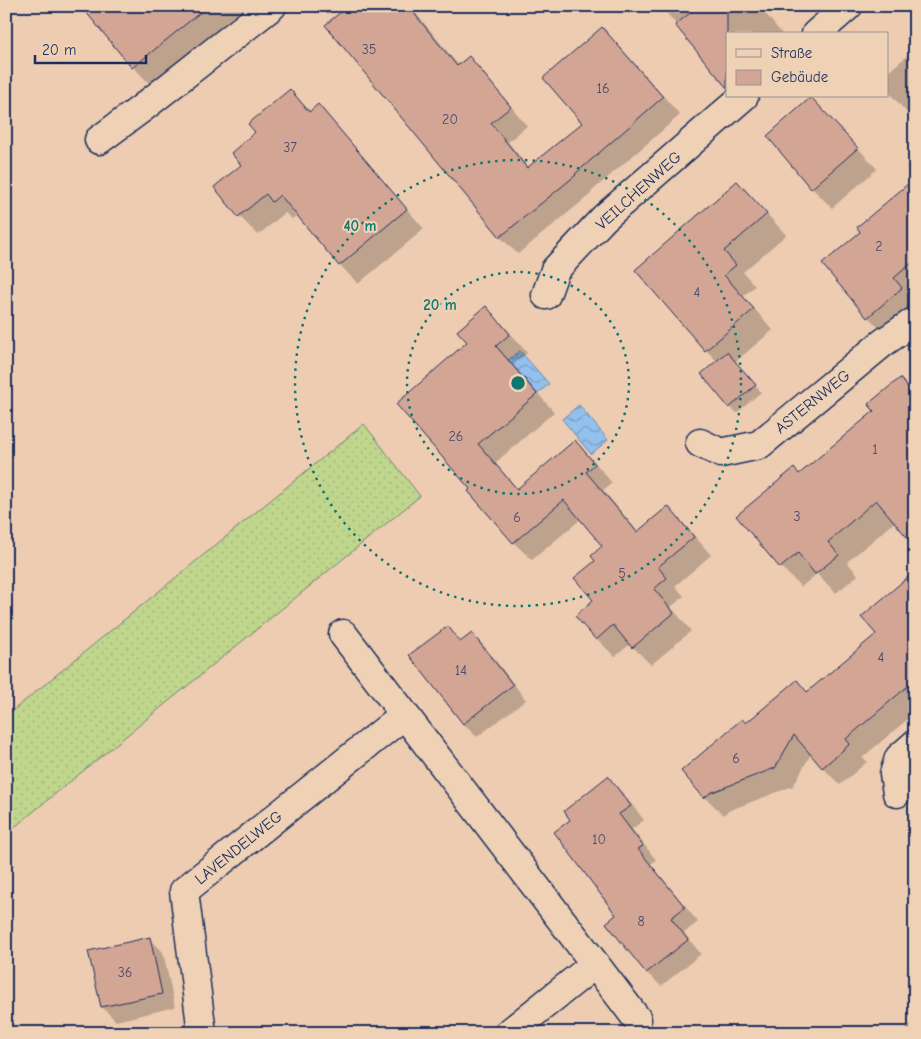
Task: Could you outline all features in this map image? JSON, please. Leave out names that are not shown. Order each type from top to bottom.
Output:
[{"type":"street","points":[[99,140],[272,6]]},
{"type":"street","points":[[818,32],[848,6]]},
{"type":"street","name":"VEILCHENWEG","points":[[546,294],[555,270],[604,218],[742,98]]},
{"type":"street","name":"ASTERNWEG","points":[[700,443],[721,453],[759,444],[884,342],[915,321]]},
{"type":"street","points":[[343,634],[637,1019]]},
{"type":"street","name":"LAVENDELWEG","points":[[202,1033],[184,891],[404,715]]},
{"type":"street","points":[[897,793],[894,774],[899,758],[915,744]]},
{"type":"street","points":[[509,1033],[595,964]]},
{"type":"green space","points":[[364,424],[420,496],[6,834],[6,716]]},
{"type":"water","points":[[520,351],[549,384],[537,394],[508,360]]},
{"type":"water","points":[[579,405],[608,440],[591,454],[562,419]]},
{"type":"building","points":[[81,6],[208,6],[132,68]]},
{"type":"building","points":[[348,6],[408,6],[457,66],[469,56],[511,107],[491,123],[527,168],[582,123],[543,78],[602,27],[663,97],[576,175],[500,237],[325,25]]},
{"type":"building","points":[[699,6],[727,6],[726,87],[675,25]]},
{"type":"building","points":[[290,89],[309,112],[318,104],[407,209],[339,266],[280,195],[272,202],[266,194],[238,217],[214,187],[241,165],[231,153],[255,132],[248,124]]},
{"type":"building","points":[[812,98],[858,148],[811,189],[767,136]]},
{"type":"building","points":[[915,178],[915,260],[894,278],[902,288],[867,318],[822,264],[860,232],[857,227]]},
{"type":"building","points":[[737,181],[767,214],[724,251],[736,265],[724,275],[754,309],[705,351],[635,270]]},
{"type":"building","points":[[486,306],[510,334],[496,346],[537,394],[478,444],[517,489],[575,440],[595,464],[586,472],[637,532],[668,506],[694,537],[658,567],[667,578],[654,589],[674,613],[632,648],[613,625],[596,640],[575,616],[593,600],[574,578],[595,561],[591,556],[602,546],[564,500],[513,543],[468,491],[470,489],[396,404],[467,342],[457,331]]},
{"type":"building","points":[[727,352],[756,385],[729,408],[701,374]]},
{"type":"building","points":[[900,378],[915,396],[915,547],[876,500],[828,542],[839,555],[815,574],[798,553],[780,568],[736,516],[794,468],[799,474],[874,411],[868,404]]},
{"type":"building","points":[[915,571],[915,680],[846,739],[850,744],[822,768],[794,735],[775,768],[710,793],[704,798],[681,771],[742,719],[746,723],[797,680],[807,692],[876,634],[861,617]]},
{"type":"building","points":[[448,626],[460,642],[472,633],[513,685],[463,724],[409,655]]},
{"type":"building","points":[[608,776],[631,806],[619,814],[643,846],[638,849],[685,907],[671,918],[688,940],[646,973],[606,923],[616,915],[554,832],[570,820],[564,811]]},
{"type":"building","points":[[150,937],[162,994],[101,1007],[88,951]]}]
